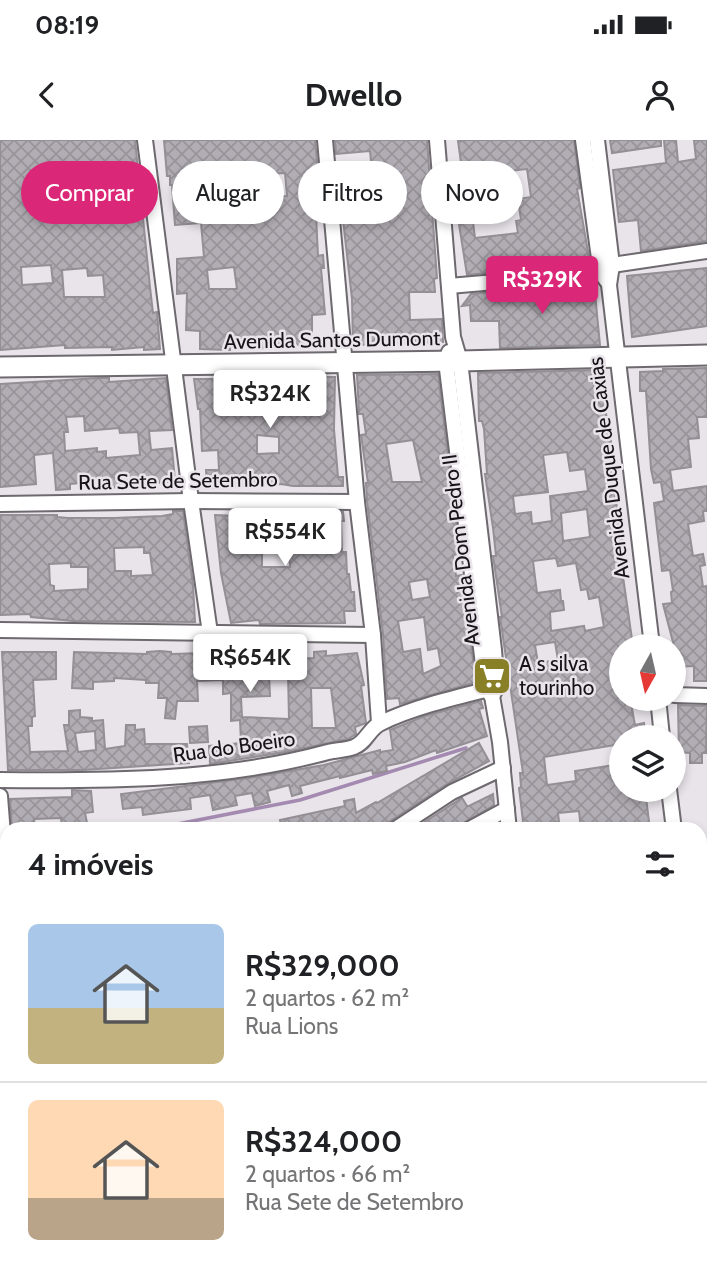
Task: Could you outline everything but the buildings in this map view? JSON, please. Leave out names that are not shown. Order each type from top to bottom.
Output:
[{"type":"main road","name":"Avenida Santos Dumont","points":[[0,367],[617,359],[707,355]]},
{"type":"street","points":[[145,140],[190,498],[210,633]]},
{"type":"street","points":[[325,140],[357,497],[373,635],[379,723]]},
{"type":"street","name":"Avenida Dom Pedro II","points":[[437,140],[453,361],[508,822]]},
{"type":"street","name":"Avenida Duque de Caxias","points":[[583,140],[607,274]]},
{"type":"street","name":"Avenida Duque de Caxias","points":[[597,140],[607,274],[651,634]]},
{"type":"street","points":[[449,286],[607,274],[707,251]]},
{"type":"street","name":"Rua Sete de Setembro","points":[[0,502],[357,497]]},
{"type":"street","points":[[0,630],[373,635]]},
{"type":"street","name":"Rua do Boeiro","points":[[0,780],[80,781],[164,777],[286,764],[354,747],[365,741],[379,723],[400,715],[492,691]]},
{"type":"street","points":[[686,695],[707,696]]},
{"type":"street","points":[[406,822],[452,792],[503,768]]},
{"type":"street","points":[[0,796],[2,822]]},
{"type":"street","points":[[671,802],[673,822]]},
{"type":"street","points":[[483,822],[507,809]]},
{"type":"waterway","points":[[188,822],[300,800],[466,748]]},
{"type":"place","name":"A s silva tourinho","points":[[492,676]]}]
